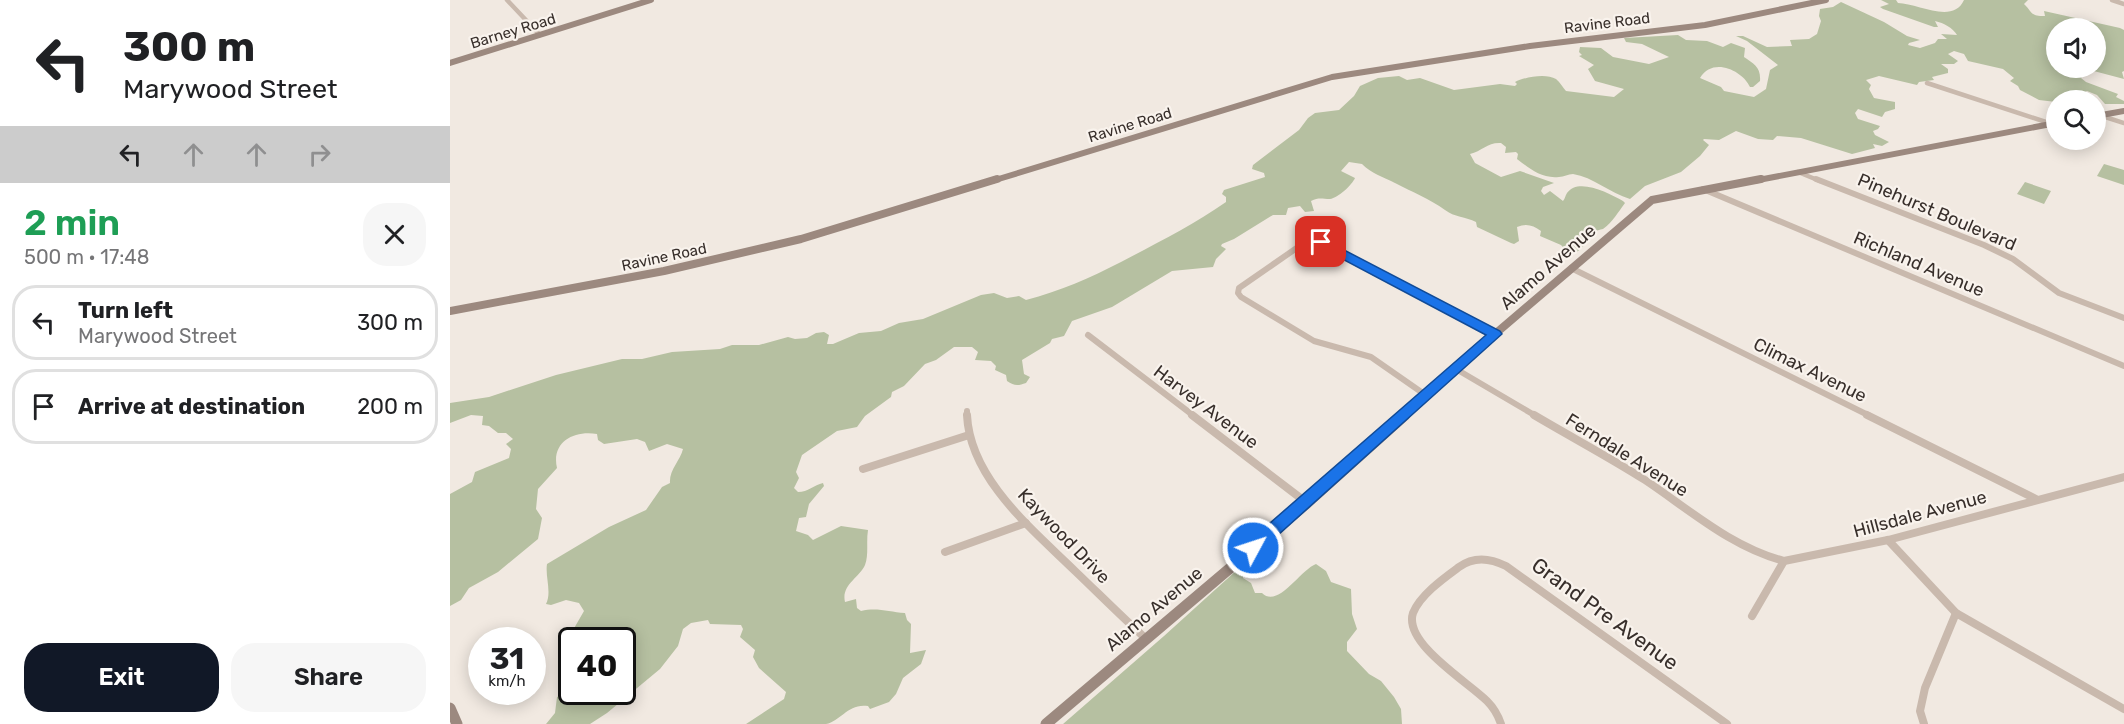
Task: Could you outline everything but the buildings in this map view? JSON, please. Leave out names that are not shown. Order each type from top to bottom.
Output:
[{"type":"street","points":[[507,0],[540,35]]},
{"type":"street","name":"Barney Road","points":[[450,63],[651,0]]},
{"type":"street","name":"Ravine Road","points":[[450,311],[664,271],[801,239],[1332,77],[1371,69],[1530,46],[1705,25],[1826,0]]},
{"type":"street","points":[[2112,0],[2124,4]]},
{"type":"street","points":[[1927,83],[2046,121]]},
{"type":"street","points":[[2106,114],[2124,111]]},
{"type":"street","points":[[2106,118],[2124,123]]},
{"type":"street","name":"Alamo Avenue","points":[[1046,724],[1307,503],[1571,268],[1652,200],[2046,126]]},
{"type":"street","name":"Pinehurst Boulevard","points":[[1798,172],[1984,245],[2013,260],[2059,293],[2124,318]]},
{"type":"street","name":"Richland Avenue","points":[[1703,189],[2124,366]]},
{"type":"street","points":[[1427,396],[1371,357],[1333,348],[1299,334],[1238,293],[1239,288],[1301,244],[1313,242],[1327,244],[1351,260],[1496,334]]},
{"type":"street","name":"Climax Avenue","points":[[1571,268],[2036,499]]},
{"type":"street","name":"Harvey Avenue","points":[[1088,335],[1307,503]]},
{"type":"street","name":"Ferndale Avenue","points":[[1456,369],[1646,481],[1664,496],[1757,552],[1784,561]]},
{"type":"street","name":"Kaywood Drive","points":[[967,411],[969,435],[987,474],[1026,523],[1145,638]]},
{"type":"street","points":[[862,469],[969,435]]},
{"type":"street","name":"Hillsdale Avenue","points":[[1784,561],[1888,540],[2124,477]]},
{"type":"street","points":[[945,552],[1026,523]]},
{"type":"street","points":[[1888,540],[1956,613],[2124,709]]},
{"type":"street","name":"Grand Pre Avenue","points":[[1501,724],[1486,700],[1425,647],[1412,627],[1414,611],[1455,569],[1468,561],[1481,558],[1506,566],[1727,724]]},
{"type":"street","points":[[1752,616],[1784,561]]},
{"type":"street","points":[[1924,724],[1920,711],[1925,688],[1956,613]]},
{"type":"street","points":[[450,708],[457,724]]},
{"type":"green space","points":[[1881,0],[1896,0],[1898,3],[1943,12],[1959,7],[1964,0],[2028,0],[2024,4],[2037,16],[2045,16],[2044,11],[2075,18],[2046,18],[2046,78],[2081,78],[2118,94],[2116,97],[2124,101],[2124,104],[2106,104],[2106,90],[2046,90],[2046,101],[2039,100],[2020,90],[2010,81],[2014,78],[2003,69],[1968,61],[1964,54],[1954,51],[1948,54],[1958,61],[1954,64],[1941,64],[1948,69],[1948,73],[1932,77],[1934,80],[1919,82],[1917,85],[1879,76],[1866,80],[1871,85],[1869,89],[1874,98],[1895,102],[1895,109],[1885,112],[1882,117],[1858,109],[1855,113],[1858,119],[1880,126],[1873,131],[1875,135],[1889,142],[1882,146],[1873,144],[1875,148],[1852,154],[1801,138],[1777,136],[1773,140],[1758,139],[1736,131],[1719,140],[1704,139],[1709,145],[1681,172],[1645,186],[1630,199],[1573,174],[1561,177],[1541,175],[1517,159],[1516,152],[1505,153],[1506,147],[1501,143],[1492,144],[1470,154],[1475,163],[1501,177],[1520,171],[1554,183],[1543,187],[1541,191],[1544,195],[1550,191],[1563,201],[1572,188],[1586,186],[1602,191],[1625,203],[1607,226],[1594,232],[1578,251],[1569,254],[1561,245],[1540,236],[1541,231],[1529,225],[1517,227],[1519,241],[1511,243],[1477,227],[1476,222],[1452,214],[1377,175],[1362,164],[1349,162],[1341,171],[1355,178],[1353,181],[1333,198],[1311,201],[1314,211],[1305,212],[1300,206],[1288,208],[1286,215],[1273,215],[1222,244],[1221,246],[1226,249],[1216,259],[1213,267],[1172,271],[1112,307],[1072,321],[1064,336],[1052,339],[1050,343],[1022,360],[1024,374],[1030,377],[1026,383],[1012,384],[1007,381],[1006,375],[995,370],[996,366],[991,361],[975,360],[978,352],[972,347],[954,347],[936,360],[925,364],[904,386],[892,392],[891,397],[865,416],[857,427],[837,431],[802,455],[796,472],[799,478],[794,488],[798,492],[823,483],[824,486],[809,504],[806,517],[799,518],[796,531],[808,535],[813,540],[841,526],[868,530],[865,565],[848,586],[844,596],[845,602],[856,599],[857,608],[861,611],[905,613],[911,624],[910,653],[926,650],[921,664],[903,678],[896,694],[889,702],[870,709],[868,706],[855,707],[826,724],[746,724],[784,699],[786,692],[759,668],[753,657],[755,650],[740,637],[743,629],[741,625],[710,624],[708,620],[691,623],[683,629],[678,646],[660,669],[636,689],[636,627],[575,627],[584,611],[579,603],[566,600],[551,605],[546,604],[548,599],[547,564],[609,527],[646,510],[662,487],[670,483],[671,474],[683,449],[667,444],[649,451],[645,442],[637,439],[604,444],[598,440],[597,434],[588,433],[566,440],[557,451],[557,468],[538,489],[536,509],[542,518],[538,539],[498,572],[469,588],[461,600],[450,606],[450,494],[472,482],[475,472],[509,458],[511,449],[506,444],[513,439],[506,433],[498,433],[489,426],[482,425],[483,416],[471,415],[450,423],[450,403],[489,397],[556,375],[622,359],[642,359],[672,352],[720,349],[732,345],[759,345],[788,337],[807,338],[824,332],[829,335],[827,344],[833,344],[859,333],[881,331],[899,323],[923,319],[981,295],[994,293],[1007,298],[1019,296],[1026,300],[1051,293],[1109,268],[1201,218],[1226,202],[1226,197],[1222,194],[1224,190],[1265,177],[1264,173],[1252,169],[1253,165],[1299,130],[1315,113],[1339,110],[1354,96],[1360,86],[1378,78],[1399,76],[1407,80],[1420,78],[1454,90],[1500,84],[1515,86],[1517,84],[1515,82],[1524,79],[1547,76],[1556,79],[1566,91],[1614,97],[1624,89],[1595,81],[1588,69],[1594,65],[1579,56],[1582,55],[1579,52],[1580,47],[1601,48],[1613,57],[1649,64],[1669,57],[1642,44],[1626,42],[1624,38],[1678,35],[1686,40],[1707,41],[1723,47],[1731,43],[1745,48],[1744,57],[1756,66],[1759,72],[1760,81],[1753,87],[1750,87],[1735,71],[1727,68],[1712,68],[1700,78],[1721,87],[1724,91],[1754,97],[1766,89],[1770,70],[1778,65],[1747,41],[1736,36],[1743,36],[1767,47],[1792,46],[1790,40],[1809,39],[1817,34],[1821,21],[1820,9],[1833,7],[1841,2],[1884,22],[1907,36],[1920,40],[1908,45],[1920,48],[1935,43],[1938,39],[1947,39],[1941,34],[1957,35],[1942,23],[1935,21],[1938,27],[1934,27],[1880,7],[1889,4]]},
{"type":"green space","points":[[2106,25],[2124,30],[2124,71],[2122,72],[2124,79],[2106,74]]},
{"type":"green space","points":[[2104,164],[2124,170],[2124,185],[2097,176]]},
{"type":"green space","points":[[2025,182],[2051,191],[2044,204],[2017,194]]},
{"type":"green space","points":[[1248,560],[1252,560],[1243,572],[1243,578],[1251,583],[1255,593],[1262,593],[1268,597],[1282,592],[1316,564],[1326,571],[1331,582],[1351,589],[1352,614],[1357,629],[1347,642],[1347,651],[1369,674],[1381,681],[1394,697],[1401,709],[1402,724],[1063,724],[1164,636]]},
{"type":"green space","points":[[557,697],[558,705],[617,705],[590,724],[546,724],[555,713]]},
{"type":"route","points":[[1253,548],[1307,503],[1496,334],[1351,260],[1321,242]]}]
